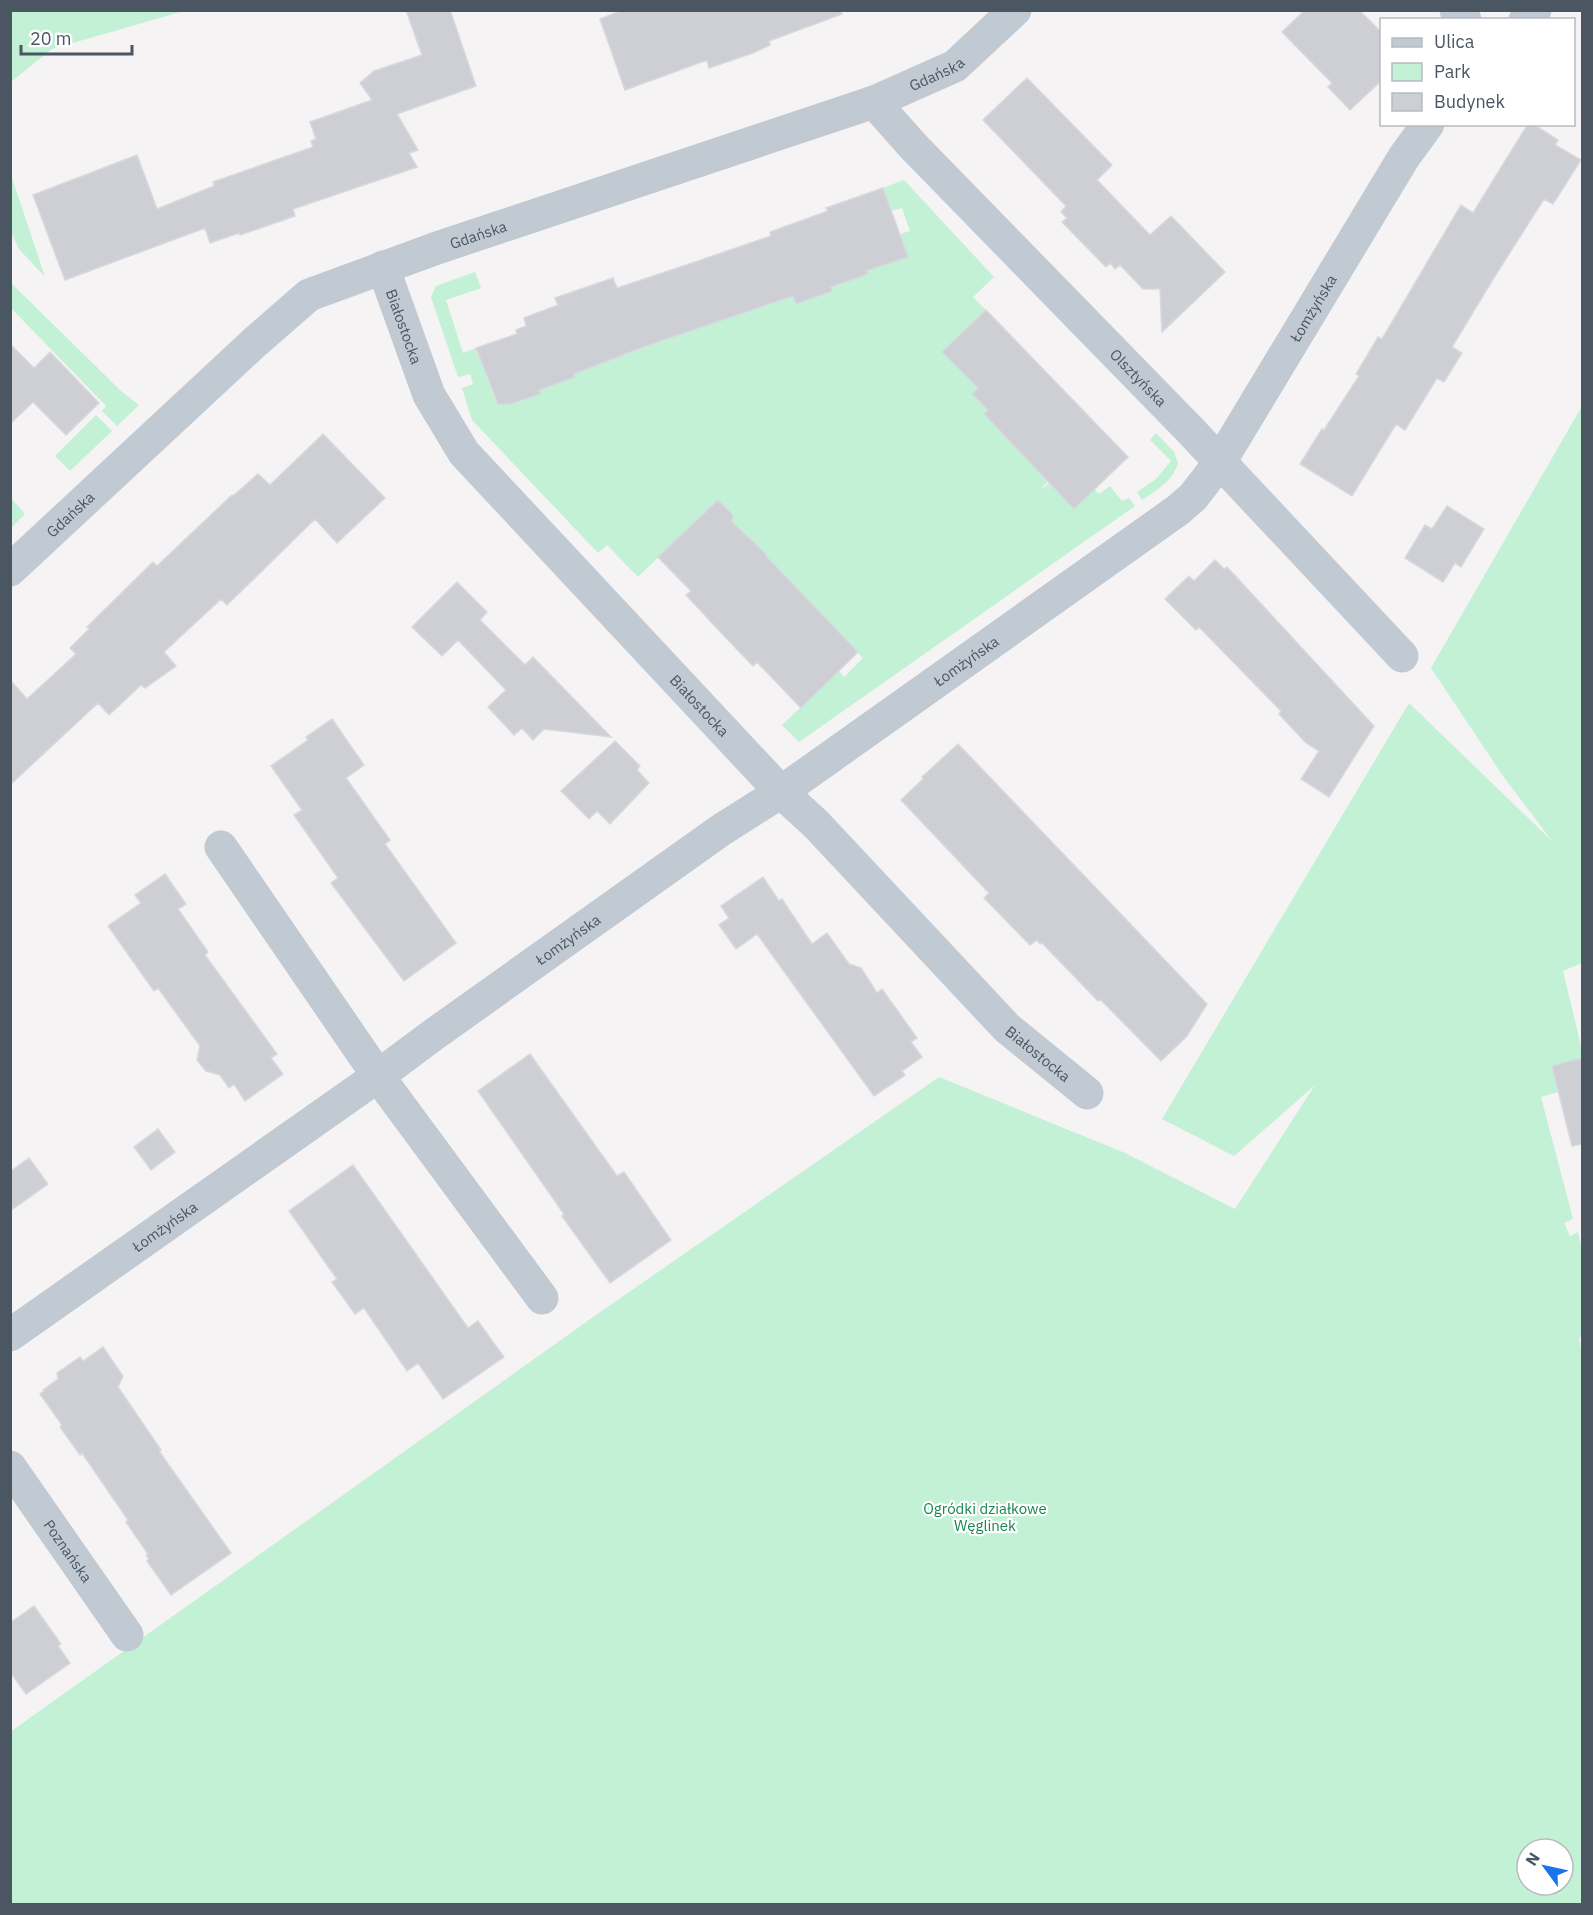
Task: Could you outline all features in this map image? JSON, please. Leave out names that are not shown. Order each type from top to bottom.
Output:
[{"type":"street","name":"Gdańska","points":[[10,570],[255,342],[309,295],[383,267],[873,102],[955,66],[1015,10]]},
{"type":"street","name":"Olsztyńska","points":[[873,102],[921,155],[1220,462],[1402,656]]},
{"type":"street","name":"Łomżyńska","points":[[10,1335],[712,837],[782,792],[1178,510],[1193,497],[1220,462],[1404,157],[1427,126]]},
{"type":"street","name":"Białostocka","points":[[383,267],[429,395],[464,453],[1007,1028],[1087,1093]]},
{"type":"street","points":[[221,847],[378,1076],[542,1298]]},
{"type":"street","name":"Poznańska","points":[[10,1467],[127,1635]]},
{"type":"green space","points":[[11,10],[184,11],[52,49],[11,82]]},
{"type":"green space","points":[[10,175],[45,277],[19,249],[11,232]]},
{"type":"green space","points":[[904,180],[994,277],[973,297],[986,310],[943,351],[978,388],[972,394],[988,410],[984,415],[1005,437],[1009,433],[1048,481],[1040,491],[1049,483],[1074,509],[1094,489],[1099,494],[1110,486],[1122,501],[1129,498],[1135,506],[799,742],[782,725],[839,671],[844,677],[863,658],[732,522],[733,515],[722,504],[714,503],[638,577],[607,545],[598,553],[472,420],[462,388],[473,384],[470,374],[458,377],[431,297],[436,286],[475,272],[481,288],[446,300],[463,353],[476,348],[495,399],[505,404],[517,403],[540,394],[539,390],[570,376],[633,351],[793,296],[796,304],[832,291],[831,287],[867,274],[866,271],[908,257],[900,234],[910,231],[902,208],[891,211],[883,188]]},
{"type":"green space","points":[[10,282],[121,391],[139,405],[117,426],[102,411],[106,406],[11,308]]},
{"type":"green space","name":"Ogródki działkowe Węglinek","points":[[1582,406],[1582,963],[1563,971],[1582,1058],[1552,1066],[1558,1092],[1541,1097],[1573,1219],[1564,1223],[1570,1236],[1578,1232],[1582,1250],[1582,1336],[1579,1338],[1582,1353],[1582,1904],[11,1904],[10,1732],[596,1315],[939,1077],[1125,1153],[1235,1209],[1315,1085],[1234,1156],[1162,1119],[1409,703],[1552,841],[1503,776],[1431,668]]},
{"type":"green space","points":[[96,415],[112,431],[70,471],[55,456]]},
{"type":"green space","points":[[1156,433],[1174,452],[1178,463],[1168,480],[1142,500],[1137,492],[1156,479],[1171,461],[1150,440]]},
{"type":"green space","points":[[11,498],[25,514],[11,528]]},
{"type":"building","points":[[406,10],[450,10],[476,86],[397,114],[418,150],[409,153],[417,167],[293,209],[295,216],[240,235],[239,233],[210,243],[205,228],[65,280],[33,195],[137,155],[157,209],[214,186],[213,182],[313,147],[311,141],[316,139],[310,122],[372,100],[360,83],[374,71],[422,55]]},
{"type":"building","points":[[623,10],[841,10],[842,14],[769,41],[770,45],[753,53],[709,68],[707,60],[625,90],[600,19]]},
{"type":"building","points":[[1304,11],[1360,11],[1380,31],[1380,82],[1350,110],[1328,87],[1332,83],[1282,32]]},
{"type":"building","points":[[1027,78],[1112,165],[1097,180],[1150,235],[1171,216],[1225,272],[1162,332],[1160,289],[1143,289],[1120,265],[1115,269],[1110,263],[1106,267],[1062,222],[1067,218],[1061,212],[1066,206],[983,120]]},
{"type":"building","points":[[1527,126],[1536,126],[1558,140],[1555,145],[1581,160],[1553,204],[1544,199],[1495,276],[1452,347],[1462,353],[1444,382],[1437,378],[1405,430],[1396,424],[1352,496],[1300,464],[1359,376],[1356,374],[1378,337],[1382,339],[1461,205],[1473,213]]},
{"type":"building","points":[[883,188],[908,257],[866,271],[868,274],[831,287],[832,291],[796,304],[793,296],[646,346],[574,374],[575,377],[539,390],[540,394],[511,404],[498,404],[476,348],[517,334],[516,330],[526,326],[524,318],[558,305],[555,298],[613,278],[617,288],[698,261],[771,236],[770,232],[828,211],[826,208]]},
{"type":"building","points":[[986,310],[1128,457],[1074,509],[984,414],[988,410],[972,394],[978,388],[942,352]]},
{"type":"building","points":[[10,344],[34,368],[50,352],[99,403],[66,435],[33,402],[10,424]]},
{"type":"building","points":[[323,434],[385,498],[337,543],[315,519],[227,605],[221,599],[164,652],[176,666],[145,688],[141,685],[109,715],[98,703],[10,785],[11,681],[27,699],[76,654],[70,648],[89,629],[87,627],[153,562],[157,566],[232,495],[258,474],[270,485]]},
{"type":"building","points":[[718,500],[733,515],[732,522],[766,554],[858,652],[801,708],[757,662],[753,666],[727,639],[686,595],[691,591],[658,557]]},
{"type":"building","points":[[1447,506],[1484,529],[1461,567],[1455,563],[1443,582],[1405,558],[1425,525],[1432,529]]},
{"type":"building","points":[[1215,560],[1224,569],[1227,567],[1374,726],[1329,797],[1301,779],[1319,751],[1306,743],[1279,714],[1281,711],[1199,627],[1196,630],[1165,599],[1189,576],[1194,581]]},
{"type":"building","points":[[457,582],[487,612],[480,620],[525,665],[533,657],[611,737],[544,729],[533,740],[522,728],[514,735],[488,707],[506,690],[458,640],[442,656],[412,627]]},
{"type":"building","points":[[332,719],[364,765],[346,778],[390,840],[385,844],[456,943],[404,981],[331,883],[338,878],[294,815],[302,810],[271,766],[308,740],[306,737]]},
{"type":"building","points":[[615,741],[640,766],[637,770],[649,783],[610,824],[597,811],[589,819],[561,791]]},
{"type":"building","points":[[958,744],[1207,1004],[1187,1036],[1161,1061],[1042,943],[1040,944],[1037,940],[1030,945],[984,898],[989,893],[901,800]]},
{"type":"building","points":[[165,874],[186,904],[178,909],[208,952],[205,955],[277,1054],[271,1058],[283,1074],[245,1101],[234,1084],[229,1088],[220,1075],[206,1071],[197,1060],[200,1046],[158,988],[154,991],[108,926],[141,903],[135,895]]},
{"type":"building","points":[[763,877],[779,901],[782,899],[812,944],[827,933],[849,964],[861,968],[877,993],[882,989],[917,1038],[911,1042],[922,1057],[902,1071],[905,1075],[874,1096],[757,934],[736,949],[719,925],[729,918],[721,906]]},
{"type":"building","points":[[530,1054],[617,1176],[624,1172],[671,1240],[610,1283],[478,1091]]},
{"type":"building","points":[[1582,1058],[1582,1144],[1572,1146],[1552,1066]]},
{"type":"building","points":[[158,1129],[175,1152],[151,1170],[134,1147]]},
{"type":"building","points":[[29,1158],[48,1184],[10,1211],[10,1172]]},
{"type":"building","points":[[353,1165],[468,1328],[478,1321],[504,1357],[443,1399],[418,1363],[407,1371],[364,1308],[355,1314],[332,1282],[337,1279],[289,1211]]},
{"type":"building","points":[[103,1347],[123,1376],[118,1387],[161,1450],[159,1451],[231,1553],[171,1595],[147,1561],[149,1559],[146,1555],[148,1554],[126,1522],[128,1520],[82,1453],[80,1455],[60,1427],[62,1425],[40,1394],[58,1379],[57,1373],[80,1357],[83,1361]]},
{"type":"building","points":[[34,1606],[61,1644],[58,1646],[70,1663],[26,1694],[10,1672],[10,1623]]}]
